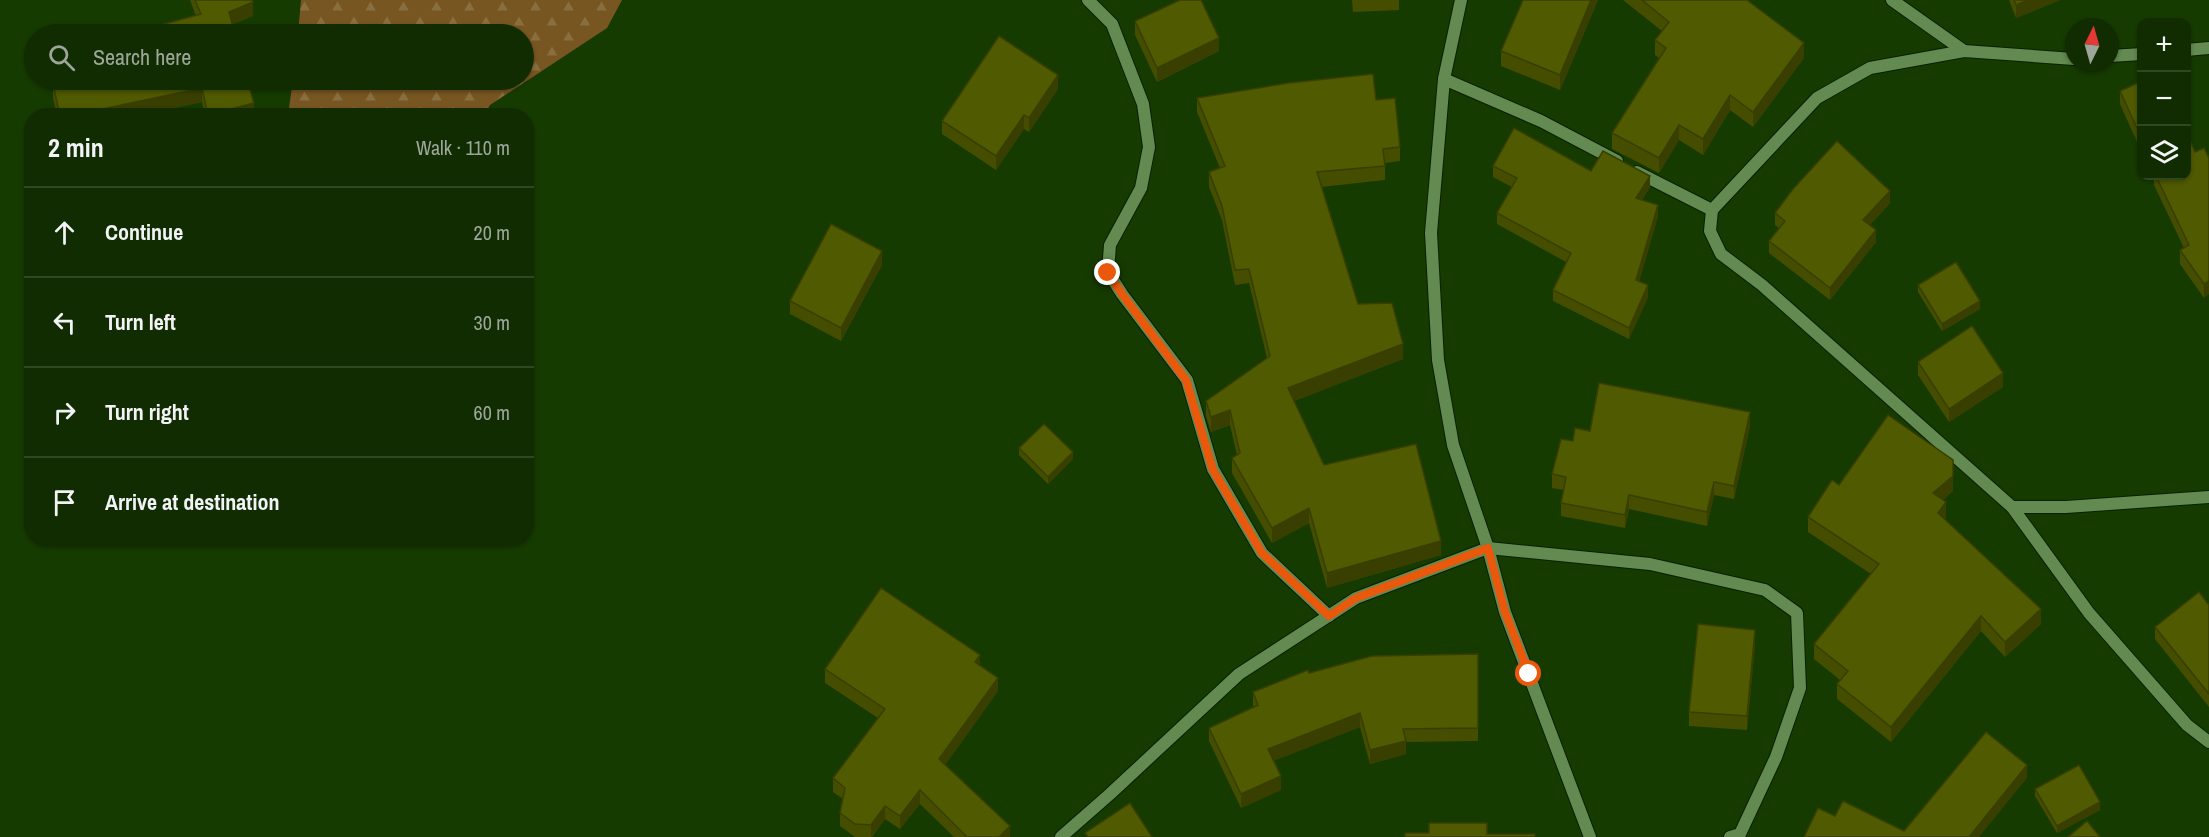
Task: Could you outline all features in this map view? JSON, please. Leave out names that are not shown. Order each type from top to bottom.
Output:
[{"type":"street","points":[[1088,0],[1112,24],[1143,104],[1149,147],[1141,188],[1110,245],[1108,273],[1186,380],[1213,470],[1262,553],[1329,616]]},
{"type":"street","points":[[1461,0],[1444,79],[1431,233],[1438,360],[1453,445],[1488,548],[1505,612],[1590,837]]},
{"type":"street","points":[[1892,0],[1964,51]]},
{"type":"street","points":[[2191,50],[2209,48]]},
{"type":"street","points":[[2065,58],[1964,51],[1870,68],[1816,98],[1712,210],[1710,231],[1721,254],[1762,285],[2012,507],[2089,613],[2187,725],[2209,742]]},
{"type":"street","points":[[2119,55],[2137,54]]},
{"type":"street","points":[[1444,79],[1540,121],[1712,210]]},
{"type":"street","points":[[2012,507],[2066,507],[2209,497]]},
{"type":"street","points":[[1061,837],[1239,674],[1356,598],[1488,548],[1650,564],[1765,590],[1797,613],[1800,688],[1776,757],[1740,834],[1730,837]]},
{"type":"green space","points":[[301,0],[622,0],[607,28],[534,76],[534,24],[299,24]]},
{"type":"green space","points":[[292,90],[513,90],[488,108],[289,108]]},
{"type":"building","points":[[195,0],[252,0],[253,2],[229,12],[232,24],[164,24],[201,14]]},
{"type":"building","points":[[1180,0],[1201,0],[1219,38],[1157,68],[1135,21]]},
{"type":"building","points":[[1523,0],[1591,0],[1560,75],[1501,51]]},
{"type":"building","points":[[1642,0],[1747,0],[1804,43],[1753,112],[1730,95],[1703,139],[1679,125],[1659,158],[1612,133],[1666,48],[1655,40],[1669,22]]},
{"type":"building","points":[[2014,0],[2028,0],[2016,5]]},
{"type":"building","points":[[999,36],[1058,75],[1029,118],[1024,115],[996,156],[942,121]]},
{"type":"building","points":[[1373,74],[1376,100],[1395,98],[1400,147],[1383,149],[1385,166],[1317,172],[1358,304],[1392,303],[1403,344],[1288,388],[1324,465],[1416,444],[1441,541],[1327,573],[1309,508],[1272,528],[1232,458],[1240,453],[1230,410],[1211,417],[1206,401],[1270,356],[1249,269],[1235,270],[1222,206],[1209,172],[1225,166],[1197,98],[1288,83]]},
{"type":"building","points":[[2137,83],[2137,128],[2120,91]]},
{"type":"building","points":[[54,90],[193,90],[108,108],[58,108]]},
{"type":"building","points":[[202,90],[250,90],[254,103],[235,108],[206,108]]},
{"type":"building","points":[[1514,128],[1591,171],[1603,151],[1650,176],[1636,198],[1658,205],[1636,280],[1648,285],[1629,328],[1553,290],[1571,253],[1497,213],[1517,178],[1493,166]]},
{"type":"building","points":[[1837,141],[1890,191],[1863,220],[1876,230],[1830,288],[1769,241],[1785,221],[1775,213],[1793,189]]},
{"type":"building","points":[[2191,142],[2195,152],[2204,148],[2209,158],[2209,281],[2204,284],[2180,250],[2189,245],[2158,180],[2191,180]]},
{"type":"building","points":[[831,224],[882,251],[841,328],[790,301]]},
{"type":"building","points":[[1956,262],[1980,301],[1942,324],[1918,285]]},
{"type":"building","points":[[1972,326],[2003,373],[1949,409],[1918,362]]},
{"type":"building","points":[[1599,383],[1750,412],[1734,486],[1714,482],[1707,512],[1629,495],[1625,515],[1561,503],[1566,477],[1552,474],[1561,439],[1573,441],[1575,428],[1590,431]]},
{"type":"building","points":[[1888,415],[1953,460],[1953,476],[1933,493],[1946,502],[1938,513],[2041,609],[2005,642],[1981,616],[1891,727],[1837,684],[1848,671],[1814,644],[1879,564],[1808,517],[1832,480],[1839,485]]},
{"type":"building","points":[[1044,424],[1073,452],[1048,477],[1019,448]]},
{"type":"building","points":[[881,588],[980,655],[975,662],[998,678],[939,759],[1010,826],[999,837],[967,837],[920,790],[900,816],[885,806],[871,825],[855,824],[840,813],[845,788],[833,778],[885,709],[825,669]]},
{"type":"building","points":[[2199,592],[2209,605],[2209,694],[2155,627]]},
{"type":"building","points":[[1698,624],[1755,630],[1747,716],[1689,712]]},
{"type":"building","points":[[1478,654],[1478,728],[1403,729],[1406,741],[1370,750],[1360,713],[1268,749],[1281,776],[1241,794],[1209,728],[1258,705],[1253,692],[1308,670],[1309,673],[1372,656]]},
{"type":"building","points":[[1986,732],[2027,765],[1969,837],[1804,837],[1818,808],[1835,816],[1843,801],[1904,831]]},
{"type":"building","points":[[2079,765],[2100,802],[2057,826],[2035,789]]},
{"type":"building","points":[[1130,803],[1152,837],[1088,837],[1085,833]]},
{"type":"building","points":[[2087,821],[2100,837],[2068,837]]},
{"type":"building","points":[[1429,823],[1487,823],[1487,834],[1535,834],[1535,837],[1405,837],[1405,833],[1429,833]]},
{"type":"route","points":[[1108,273],[1186,380],[1213,470],[1262,553],[1329,616],[1356,598],[1488,548],[1505,612],[1529,674]]}]
